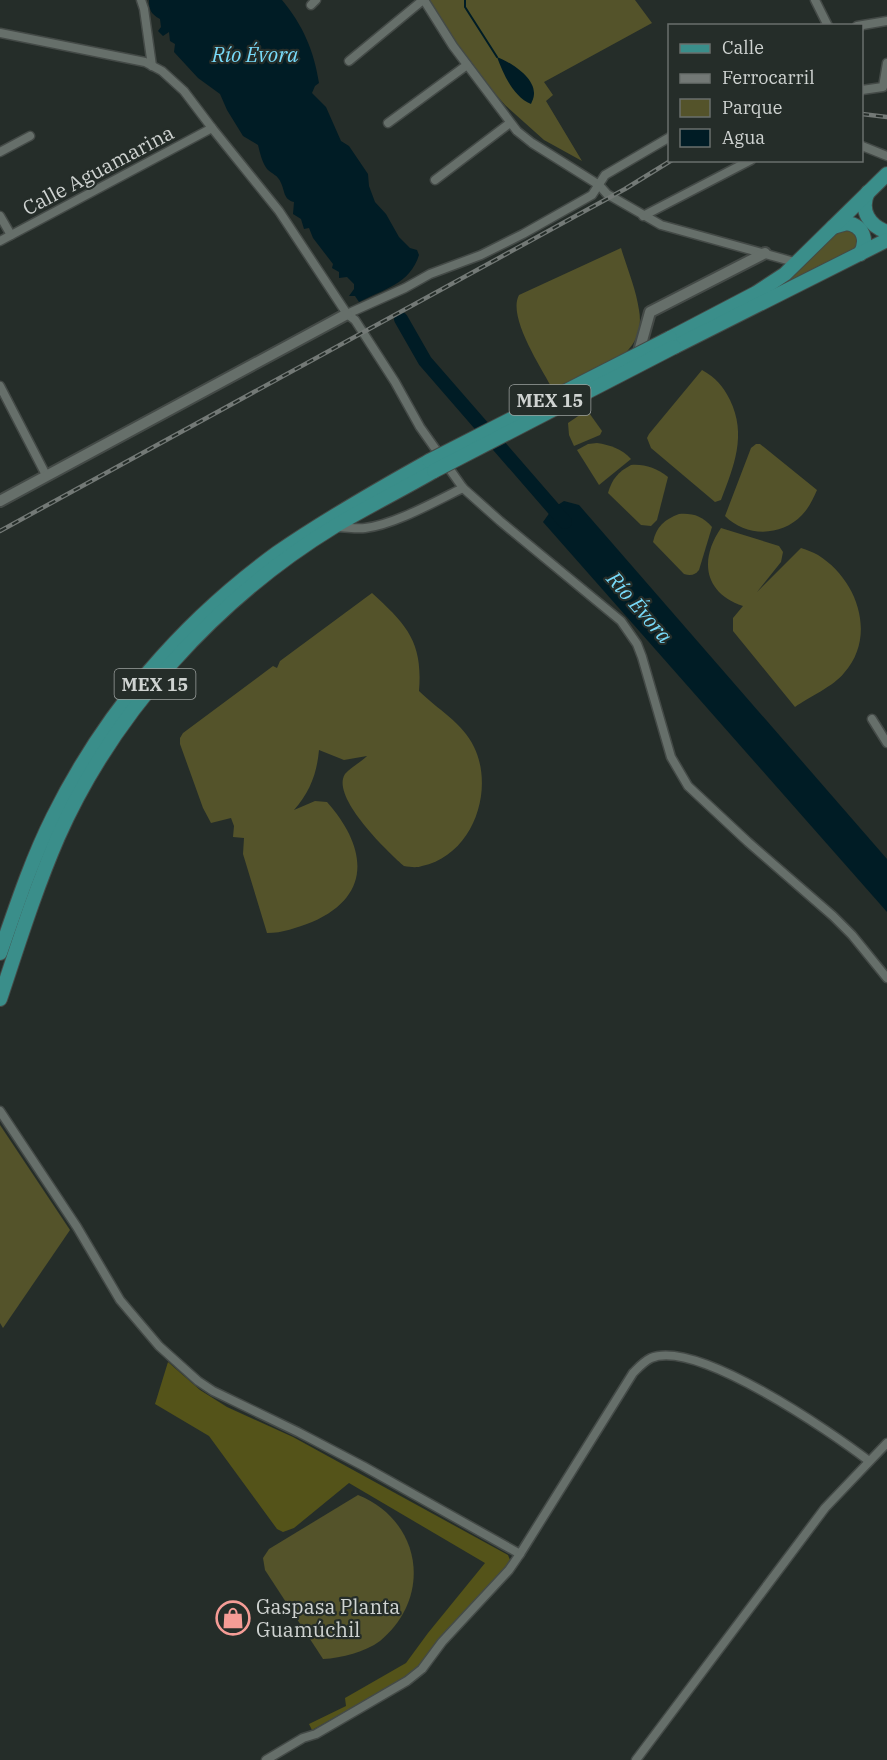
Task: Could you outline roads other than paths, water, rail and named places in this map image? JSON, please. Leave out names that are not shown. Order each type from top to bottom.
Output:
[{"type":"main road","name":"MEX 15","points":[[0,999],[38,888],[59,836],[88,780],[119,730],[163,675],[223,612],[276,567],[334,527],[431,466],[638,355],[672,343],[776,280],[798,263],[868,190],[887,174]]},
{"type":"main road","points":[[868,190],[864,204],[866,216],[875,226],[887,232]]},
{"type":"main road","points":[[832,227],[847,223],[859,228],[865,237],[860,254]]},
{"type":"main road","name":"MEX 15","points":[[0,953],[33,862],[76,773],[117,713],[159,659],[220,599],[278,553],[332,517],[672,343],[797,287],[887,240]]},
{"type":"street","points":[[141,0],[152,66]]},
{"type":"street","points":[[350,60],[424,0],[467,65],[510,123],[532,143],[643,216],[671,228],[798,263]]},
{"type":"street","points":[[815,0],[827,24]]},
{"type":"street","points":[[863,25],[887,21]]},
{"type":"street","points":[[0,33],[136,60],[170,77],[184,91],[279,211],[347,314],[355,320],[395,382],[420,427],[462,488],[621,621],[637,644],[671,757],[688,786],[734,830],[833,916],[852,935],[887,978]]},
{"type":"street","points":[[863,90],[883,87],[887,63]]},
{"type":"street","points":[[388,123],[467,65]]},
{"type":"street","points":[[435,180],[510,123]]},
{"type":"street","name":"Calle Aguamarina","points":[[0,241],[212,128]]},
{"type":"street","points":[[0,152],[30,136]]},
{"type":"street","points":[[0,501],[347,314],[430,274],[481,255],[523,234],[592,195],[605,175],[668,138]]},
{"type":"street","points":[[863,147],[887,156]]},
{"type":"street","points":[[643,216],[747,162]]},
{"type":"street","points":[[0,216],[11,235]]},
{"type":"street","points":[[638,355],[650,312],[765,253]]},
{"type":"street","points":[[0,386],[46,475]]},
{"type":"street","points":[[334,527],[365,528],[378,525],[462,488]]},
{"type":"street","points":[[872,718],[887,743]]},
{"type":"street","points":[[0,1111],[77,1227],[120,1300],[159,1346],[198,1381],[213,1391],[363,1466],[520,1554]]},
{"type":"street","points":[[266,1760],[303,1738],[316,1734],[422,1670],[442,1642],[509,1570],[633,1373],[652,1358],[666,1356],[698,1361],[735,1377],[821,1426],[869,1461]]},
{"type":"street","points":[[636,1760],[814,1522],[887,1443]]},
{"type":"water","name":"Río Évora","points":[[149,0],[282,0],[302,29],[311,49],[319,83],[312,93],[326,107],[341,141],[349,146],[368,174],[369,186],[375,202],[386,214],[399,237],[410,248],[417,250],[419,255],[415,265],[403,279],[359,302],[355,296],[349,296],[354,289],[354,284],[347,277],[339,278],[339,272],[332,268],[333,264],[313,238],[309,228],[304,229],[301,219],[293,214],[294,202],[286,197],[280,180],[265,166],[258,145],[243,136],[220,94],[198,78],[174,52],[175,44],[170,41],[169,32],[163,36],[158,31],[161,27],[160,19],[151,11]]},
{"type":"water","points":[[497,57],[515,66],[526,76],[533,88],[531,104],[514,90]]},
{"type":"water","name":"Río Évora","points":[[564,501],[579,505],[887,859],[887,912],[543,522],[553,508]]},
{"type":"waterway","points":[[465,0],[465,7],[497,57]]},
{"type":"waterway","name":"Río Évora","points":[[401,319],[425,361],[565,522]]},
{"type":"railway","points":[[863,114],[887,117]]},
{"type":"railway","points":[[0,531],[625,189],[669,162]]},
{"type":"place","name":"Gaspasa Planta Guamúchil","points":[[233,1618]]}]
